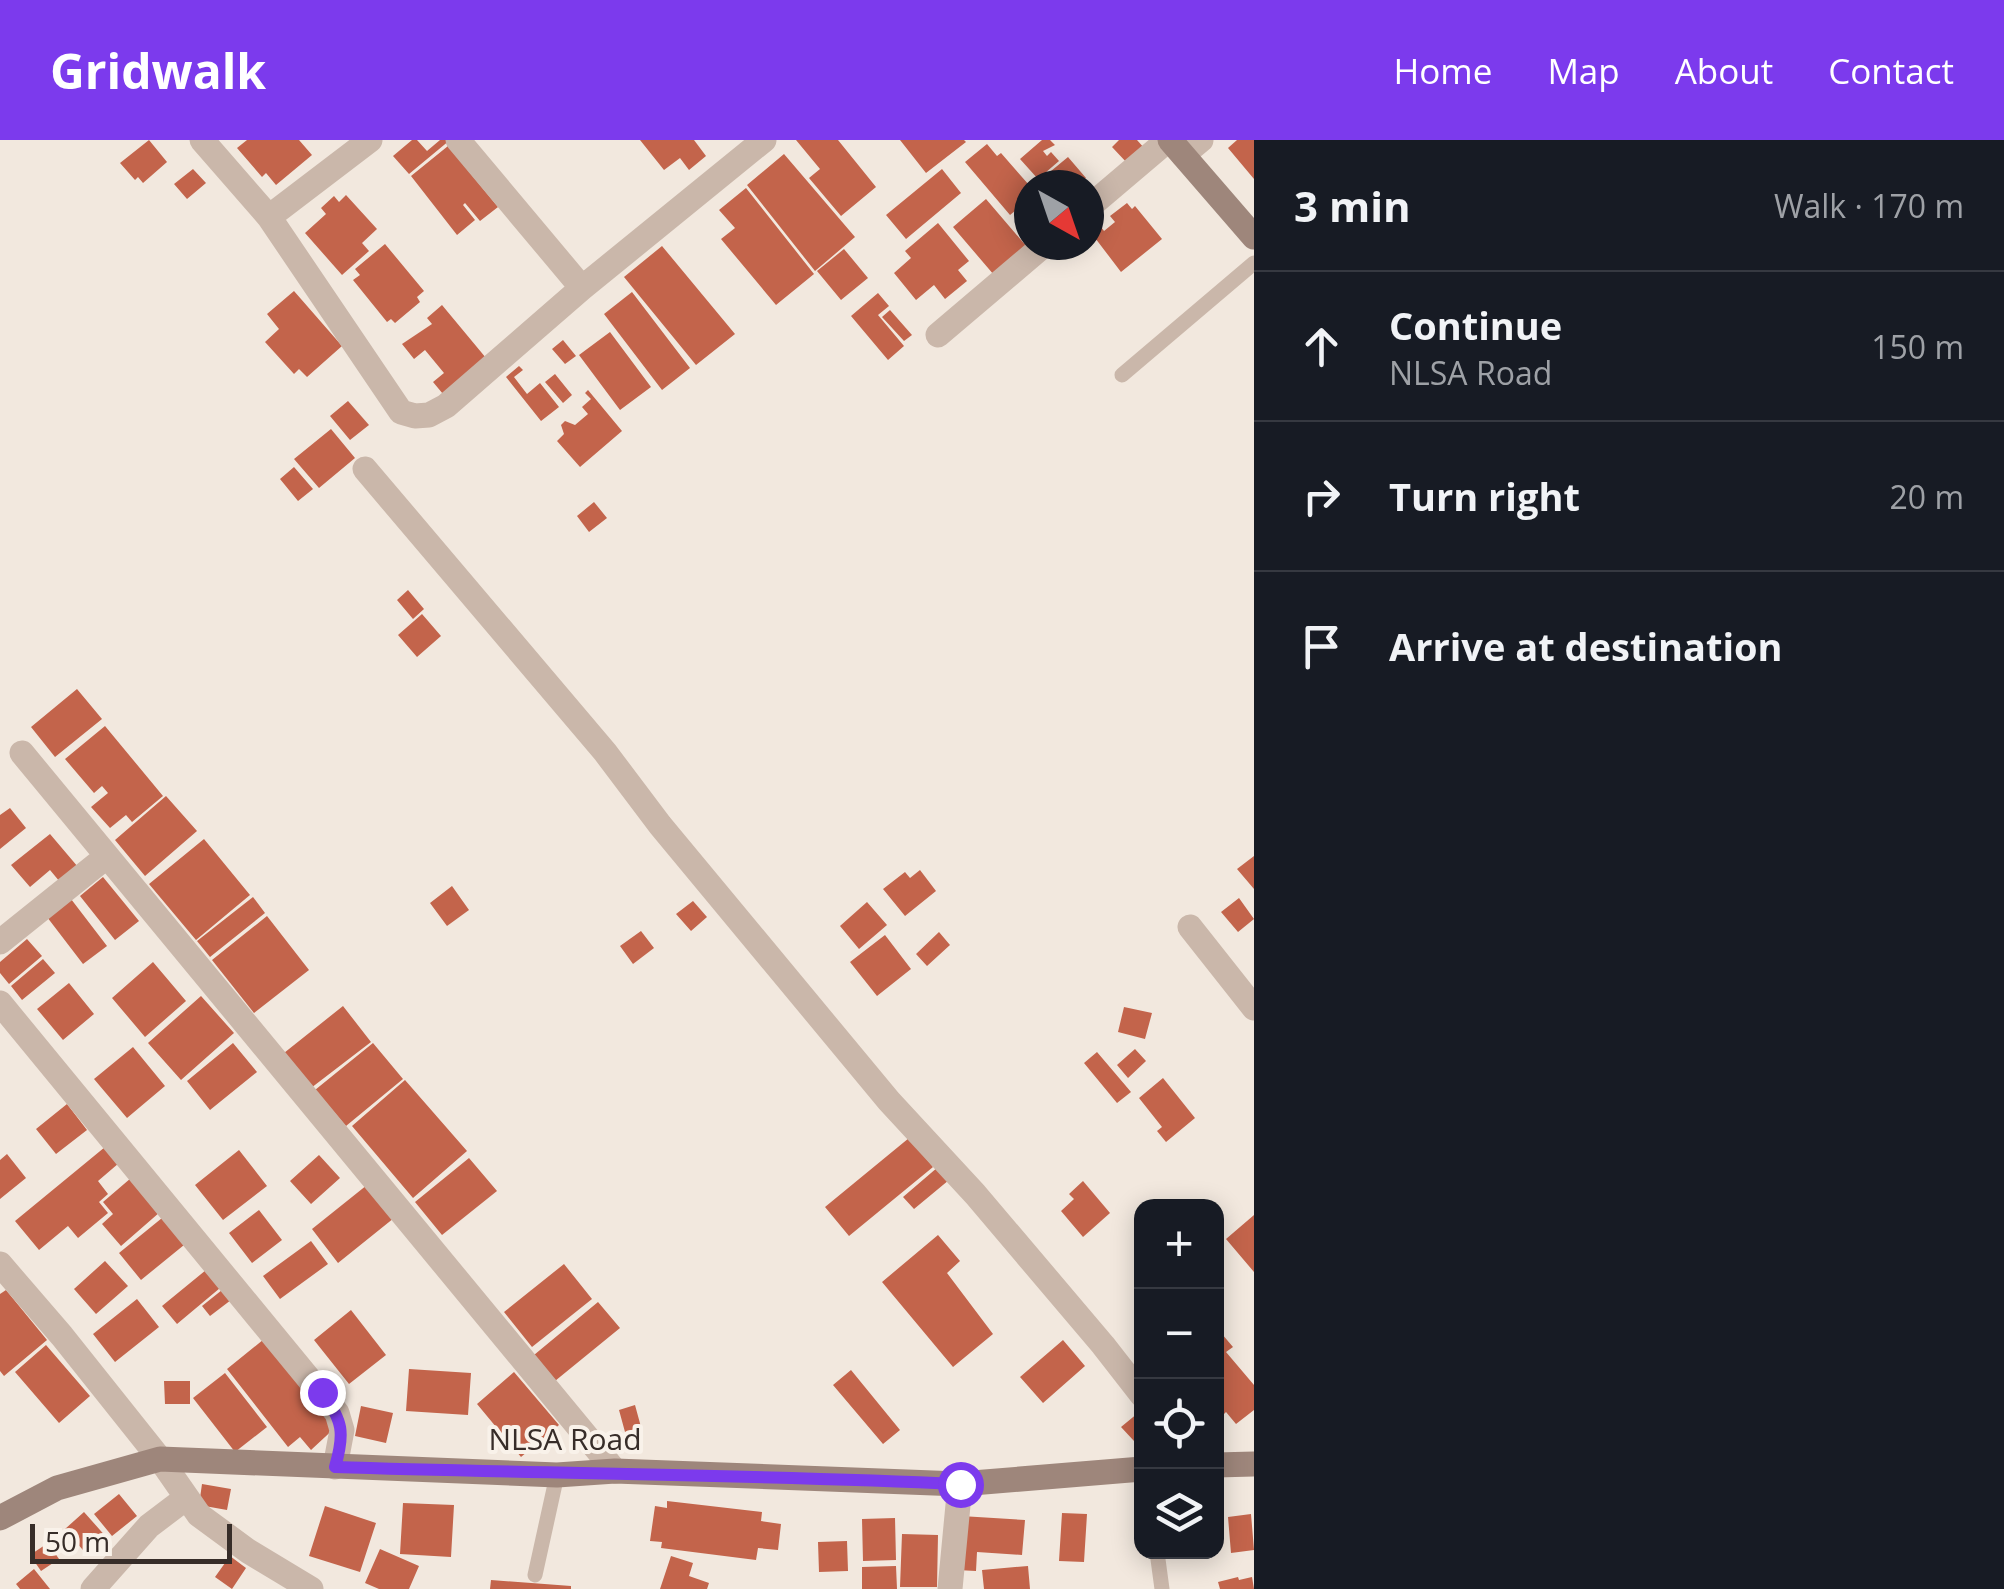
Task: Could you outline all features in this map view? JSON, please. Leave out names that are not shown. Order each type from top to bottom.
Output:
[{"type":"main road","points":[[1180,144],[1254,237]]},
{"type":"main road","name":"NLSA Road","points":[[0,1518],[57,1488],[160,1459],[960,1484],[1134,1471]]},
{"type":"main road","points":[[1224,1465],[1254,1464]]},
{"type":"street","points":[[202,140],[269,217],[366,358],[386,394],[401,412],[415,416],[429,415],[446,406],[582,288],[764,140]]},
{"type":"street","points":[[269,217],[370,140]]},
{"type":"street","points":[[458,140],[582,288]]},
{"type":"street","points":[[1104,197],[1180,144]]},
{"type":"street","points":[[938,335],[1026,260]]},
{"type":"street","points":[[365,469],[605,752],[660,825],[889,1100],[975,1194],[1134,1384]]},
{"type":"street","points":[[22,753],[615,1472]]},
{"type":"street","points":[[0,942],[106,856]]},
{"type":"street","points":[[1190,927],[1254,1008]]},
{"type":"street","points":[[0,1003],[337,1413],[342,1430],[335,1467]]},
{"type":"street","points":[[0,1264],[62,1336],[206,1521],[311,1589]]},
{"type":"street","points":[[950,1589],[960,1484]]},
{"type":"street","points":[[93,1589],[150,1526],[186,1498]]},
{"type":"lane","points":[[1122,374],[1254,263]]},
{"type":"lane","points":[[535,1575],[557,1474]]},
{"type":"lane","points":[[1158,1559],[1162,1589]]},
{"type":"building","points":[[149,140],[167,162],[143,183],[120,163]]},
{"type":"building","points":[[247,140],[299,140],[312,155],[276,185],[266,173],[262,177],[237,148]]},
{"type":"building","points":[[412,140],[427,151],[440,140],[450,140],[409,174],[393,156]]},
{"type":"building","points":[[640,140],[694,140],[706,156],[689,170],[680,158],[664,170]]},
{"type":"building","points":[[796,140],[838,140],[876,187],[841,216],[809,178],[820,169]]},
{"type":"building","points":[[900,140],[964,140],[966,142],[926,173]]},
{"type":"building","points":[[1042,140],[1050,140],[1055,145],[1043,151],[1047,156],[1051,152],[1059,161],[1048,170],[1030,170],[1020,159]]},
{"type":"building","points":[[1119,140],[1137,140],[1145,149],[1128,164],[1112,147]]},
{"type":"building","points":[[1237,140],[1254,140],[1254,179],[1228,148]]},
{"type":"building","points":[[987,144],[997,156],[1001,153],[1016,170],[1014,212],[1010,215],[965,162]]},
{"type":"building","points":[[448,146],[498,207],[480,221],[465,203],[475,220],[457,235],[411,176]]},
{"type":"building","points":[[784,154],[855,237],[815,271],[747,185]]},
{"type":"building","points":[[1068,157],[1079,170],[1052,170]]},
{"type":"building","points":[[193,169],[206,183],[187,199],[174,184]]},
{"type":"building","points":[[942,169],[961,193],[906,239],[886,215]]},
{"type":"building","points":[[746,188],[814,274],[776,305],[721,239],[735,228],[719,210]]},
{"type":"building","points":[[346,195],[377,229],[362,243],[369,251],[342,275],[305,233],[326,214],[321,208],[334,196],[339,202]]},
{"type":"building","points":[[986,199],[1014,232],[1014,258],[994,275],[953,227]]},
{"type":"building","points":[[1127,203],[1132,209],[1135,206],[1162,239],[1121,272],[1104,250],[1104,231],[1115,222],[1110,216]]},
{"type":"building","points":[[938,223],[969,261],[958,270],[967,281],[945,299],[934,285],[916,300],[894,273],[911,258],[905,251]]},
{"type":"building","points":[[385,244],[424,291],[417,297],[420,302],[395,323],[391,319],[387,322],[353,280],[360,275],[355,269]]},
{"type":"building","points":[[662,246],[735,334],[696,365],[624,277]]},
{"type":"building","points":[[844,249],[868,278],[841,300],[817,271]]},
{"type":"building","points":[[294,291],[342,346],[307,377],[299,369],[294,374],[265,342],[279,329],[267,314]]},
{"type":"building","points":[[632,292],[690,368],[662,390],[604,314]]},
{"type":"building","points":[[878,293],[889,306],[878,315],[904,346],[888,360],[851,316]]},
{"type":"building","points":[[442,305],[486,358],[443,394],[433,382],[444,373],[425,350],[414,359],[402,344],[432,324],[427,318]]},
{"type":"building","points":[[890,310],[912,335],[904,341],[882,317]]},
{"type":"building","points":[[610,332],[651,387],[620,410],[579,355]]},
{"type":"building","points":[[563,340],[576,356],[565,364],[552,349]]},
{"type":"building","points":[[519,366],[523,370],[514,377],[527,394],[540,383],[559,407],[541,421],[506,377]]},
{"type":"building","points":[[555,374],[572,395],[563,403],[545,382]]},
{"type":"building","points":[[588,390],[622,431],[580,467],[557,441],[564,434],[561,425],[565,421],[575,425],[588,414],[582,407],[591,399],[585,393]]},
{"type":"building","points":[[348,401],[369,425],[350,440],[330,416]]},
{"type":"building","points":[[331,429],[355,458],[319,488],[294,459]]},
{"type":"building","points":[[294,467],[313,489],[298,501],[280,479]]},
{"type":"building","points":[[594,502],[607,518],[589,532],[577,516]]},
{"type":"building","points":[[408,590],[424,609],[413,619],[397,600]]},
{"type":"building","points":[[422,614],[441,636],[417,657],[398,635]]},
{"type":"building","points":[[77,689],[102,719],[55,757],[31,727]]},
{"type":"building","points":[[105,726],[163,796],[132,822],[126,815],[110,828],[91,807],[108,793],[102,786],[94,793],[65,759]]},
{"type":"building","points":[[166,796],[197,831],[145,876],[115,840]]},
{"type":"building","points":[[10,808],[26,828],[0,849],[0,815]]},
{"type":"building","points":[[50,834],[78,867],[60,882],[50,870],[30,887],[11,865]]},
{"type":"building","points":[[204,839],[250,895],[196,940],[149,884]]},
{"type":"building","points":[[1254,856],[1254,889],[1237,869]]},
{"type":"building","points":[[920,870],[936,891],[905,916],[883,889],[905,872],[910,878]]},
{"type":"building","points":[[103,877],[139,921],[115,940],[80,896]]},
{"type":"building","points":[[452,886],[469,910],[447,926],[430,903]]},
{"type":"building","points":[[253,897],[265,913],[210,957],[197,941]]},
{"type":"building","points":[[1239,898],[1254,919],[1238,932],[1221,912]]},
{"type":"building","points":[[71,899],[107,946],[83,964],[47,917]]},
{"type":"building","points":[[693,901],[707,917],[691,931],[676,914]]},
{"type":"building","points":[[867,902],[887,925],[859,949],[840,926]]},
{"type":"building","points":[[267,916],[309,970],[254,1013],[212,960]]},
{"type":"building","points":[[641,931],[654,948],[633,964],[620,946]]},
{"type":"building","points":[[939,932],[950,945],[927,966],[916,954]]},
{"type":"building","points":[[885,935],[911,969],[877,996],[850,962]]},
{"type":"building","points":[[27,939],[42,956],[9,984],[0,973],[0,962]]},
{"type":"building","points":[[43,959],[55,973],[22,1000],[11,986]]},
{"type":"building","points":[[153,962],[186,1001],[145,1037],[112,998]]},
{"type":"building","points":[[69,983],[94,1014],[63,1040],[37,1009]]},
{"type":"building","points":[[201,996],[234,1033],[181,1080],[148,1043]]},
{"type":"building","points":[[343,1006],[371,1042],[311,1088],[284,1053]]},
{"type":"building","points":[[1124,1007],[1152,1013],[1145,1039],[1118,1032]]},
{"type":"building","points":[[233,1043],[257,1072],[210,1110],[187,1081]]},
{"type":"building","points":[[373,1043],[403,1079],[346,1126],[315,1090]]},
{"type":"building","points":[[133,1047],[165,1086],[127,1118],[94,1079]]},
{"type":"building","points":[[1135,1049],[1146,1061],[1128,1078],[1117,1065]]},
{"type":"building","points":[[1097,1052],[1131,1092],[1117,1103],[1084,1063]]},
{"type":"building","points":[[1163,1078],[1195,1118],[1166,1142],[1157,1131],[1162,1127],[1139,1098]]},
{"type":"building","points":[[405,1080],[467,1151],[413,1198],[352,1126]]},
{"type":"building","points":[[67,1104],[87,1130],[56,1154],[36,1129]]},
{"type":"building","points":[[909,1138],[933,1167],[849,1236],[825,1207]]},
{"type":"building","points":[[105,1147],[119,1163],[98,1181],[108,1194],[99,1202],[108,1213],[78,1238],[68,1226],[39,1250],[15,1221]]},
{"type":"building","points":[[239,1150],[267,1186],[223,1220],[195,1185]]},
{"type":"building","points":[[7,1154],[26,1178],[0,1199],[0,1160]]},
{"type":"building","points":[[319,1155],[340,1178],[311,1204],[290,1181]]},
{"type":"building","points":[[469,1158],[497,1191],[442,1235],[415,1202]]},
{"type":"building","points":[[938,1167],[949,1180],[914,1209],[903,1197]]},
{"type":"building","points":[[131,1178],[160,1212],[121,1246],[102,1224],[113,1214],[103,1202]]},
{"type":"building","points":[[1083,1181],[1110,1213],[1083,1237],[1061,1211],[1074,1199],[1069,1194]]},
{"type":"building","points":[[367,1185],[394,1218],[338,1263],[312,1229]]},
{"type":"building","points":[[259,1210],[282,1240],[252,1263],[229,1233]]},
{"type":"building","points":[[1254,1215],[1254,1272],[1226,1239]]},
{"type":"building","points":[[162,1218],[184,1245],[141,1280],[119,1253]]},
{"type":"building","points":[[938,1235],[960,1261],[947,1273],[993,1334],[953,1367],[882,1282]]},
{"type":"building","points":[[311,1241],[328,1264],[280,1299],[263,1276]]},
{"type":"building","points":[[105,1261],[128,1286],[96,1314],[74,1289]]},
{"type":"building","points":[[564,1264],[592,1299],[532,1347],[504,1312]]},
{"type":"building","points":[[206,1270],[220,1288],[177,1324],[162,1306]]},
{"type":"building","points":[[6,1290],[47,1340],[4,1376],[0,1371],[0,1294]]},
{"type":"building","points":[[222,1290],[231,1300],[210,1316],[202,1306]]},
{"type":"building","points":[[137,1299],[159,1327],[115,1362],[93,1334]]},
{"type":"building","points":[[598,1302],[620,1328],[555,1381],[534,1355]]},
{"type":"building","points":[[351,1310],[386,1355],[349,1384],[314,1340]]},
{"type":"building","points":[[269,1335],[339,1424],[311,1450],[300,1437],[288,1447],[227,1369]]},
{"type":"building","points":[[1224,1336],[1233,1347],[1226,1352],[1254,1385],[1254,1410],[1236,1424],[1226,1412]]},
{"type":"building","points":[[1063,1340],[1085,1366],[1043,1403],[1020,1377]]},
{"type":"building","points":[[46,1345],[90,1396],[59,1423],[15,1372]]},
{"type":"building","points":[[409,1369],[471,1373],[468,1415],[406,1411]]},
{"type":"building","points":[[851,1370],[900,1430],[883,1444],[833,1385]]},
{"type":"building","points":[[514,1372],[559,1425],[521,1457],[477,1404]]},
{"type":"building","points":[[225,1373],[267,1427],[235,1452],[193,1398]]},
{"type":"building","points":[[164,1381],[190,1381],[190,1404],[165,1404]]},
{"type":"building","points":[[635,1405],[641,1427],[625,1432],[619,1410]]},
{"type":"building","points":[[361,1406],[393,1413],[386,1443],[355,1436]]},
{"type":"building","points":[[1134,1416],[1134,1441],[1121,1427]]},
{"type":"building","points":[[202,1484],[231,1489],[227,1510],[199,1505]]},
{"type":"building","points":[[119,1494],[137,1516],[112,1536],[94,1514]]},
{"type":"building","points":[[667,1501],[762,1512],[761,1521],[781,1524],[778,1550],[758,1548],[756,1560],[661,1548],[662,1542],[650,1541],[655,1506],[667,1508]]},
{"type":"building","points":[[403,1503],[454,1505],[451,1557],[400,1554]]},
{"type":"building","points":[[325,1506],[376,1523],[360,1572],[309,1556]]},
{"type":"building","points":[[84,1512],[108,1539],[88,1556],[65,1529]]},
{"type":"building","points":[[1062,1513],[1087,1514],[1084,1562],[1059,1561]]},
{"type":"building","points":[[1251,1514],[1254,1550],[1231,1553],[1228,1517]]},
{"type":"building","points":[[961,1516],[1025,1520],[1022,1555],[977,1552],[976,1571],[957,1570]]},
{"type":"building","points":[[895,1518],[896,1560],[863,1561],[862,1519]]},
{"type":"building","points":[[902,1534],[938,1535],[937,1587],[900,1587]]},
{"type":"building","points":[[847,1541],[848,1571],[819,1572],[818,1542]]},
{"type":"building","points":[[48,1543],[59,1559],[41,1571],[30,1555]]},
{"type":"building","points":[[380,1549],[419,1566],[409,1589],[379,1589],[365,1583]]},
{"type":"building","points":[[230,1556],[246,1568],[232,1589],[215,1577]]},
{"type":"building","points":[[671,1556],[693,1563],[689,1576],[709,1583],[707,1589],[660,1589]]},
{"type":"building","points":[[896,1566],[897,1589],[862,1589],[862,1567]]},
{"type":"building","points":[[1028,1566],[1030,1589],[984,1589],[982,1570]]},
{"type":"building","points":[[34,1569],[50,1589],[20,1589],[16,1584]]},
{"type":"building","points":[[1252,1577],[1254,1589],[1220,1589],[1218,1582]]},
{"type":"building","points":[[491,1580],[571,1586],[571,1589],[490,1589]]},
{"type":"route","points":[[322,1392],[337,1413],[342,1430],[335,1467],[960,1484]]}]
